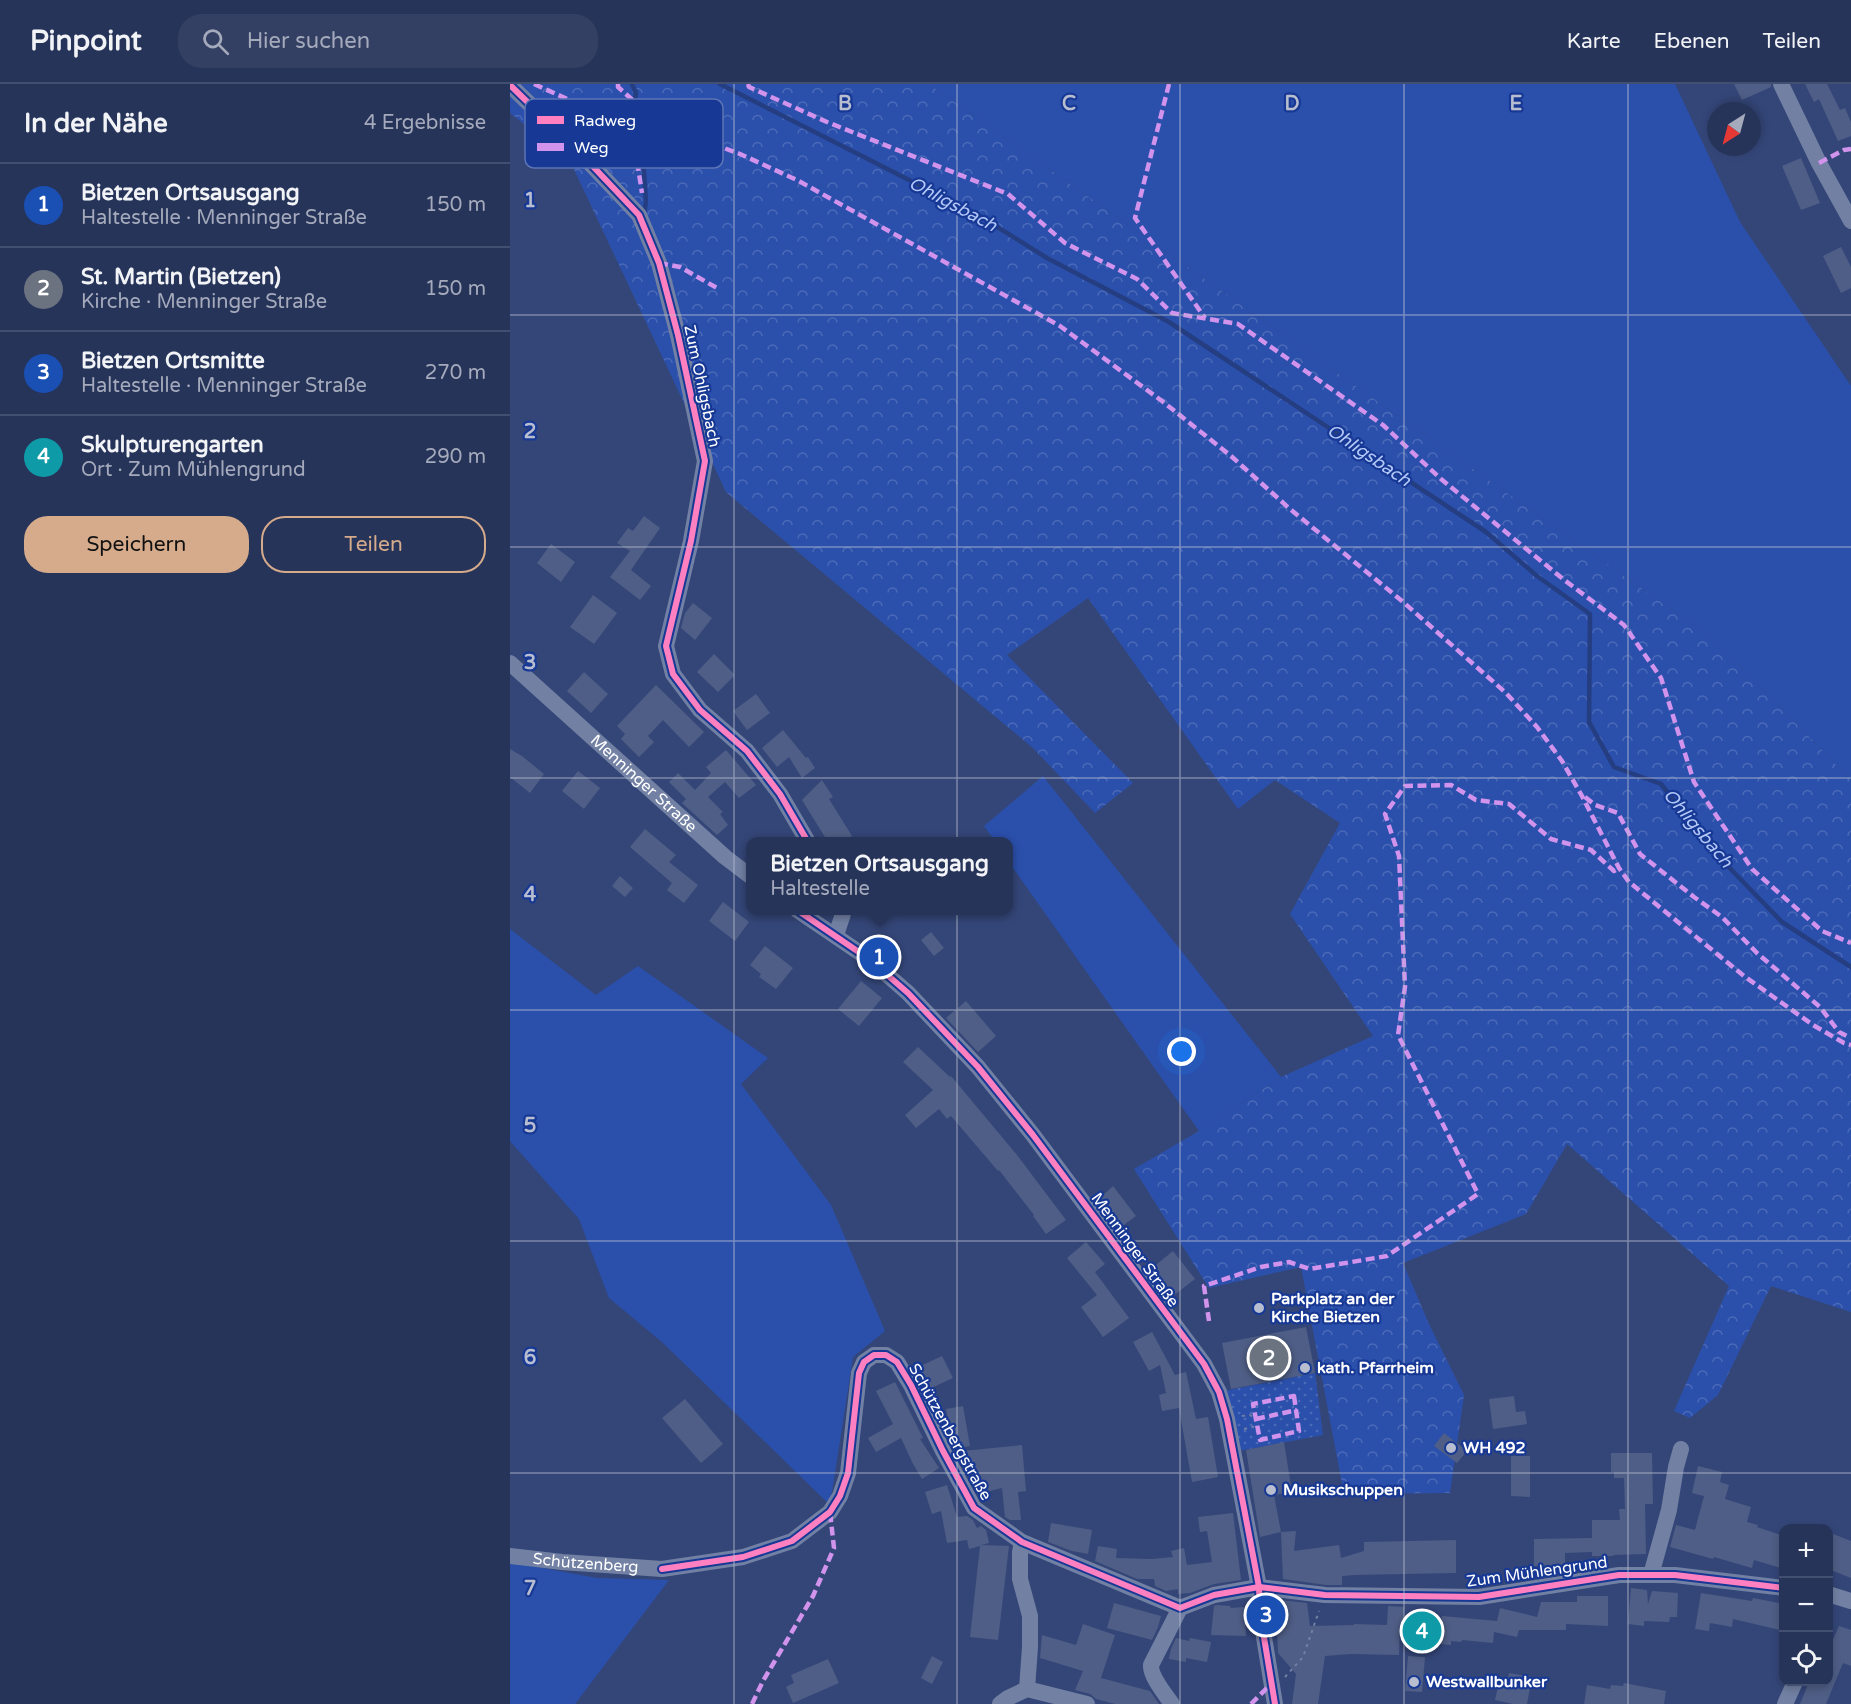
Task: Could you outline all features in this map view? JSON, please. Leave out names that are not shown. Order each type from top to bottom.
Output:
[{"type":"street","points":[[1781,84],[1819,163],[1851,221]]},
{"type":"street","name":"Zum Ohligsbach","points":[[510,86],[525,100]]},
{"type":"street","name":"Zum Ohligsbach","points":[[594,168],[639,215],[659,263],[678,335],[705,461],[691,541],[666,646],[673,675],[700,710],[747,751],[780,794],[805,837]]},
{"type":"street","name":"Menninger Straße","points":[[510,663],[724,857],[746,873]]},
{"type":"street","name":"Menninger Straße","points":[[805,915],[869,959],[908,993],[978,1067],[1033,1134],[1204,1364],[1219,1392],[1227,1419],[1259,1587],[1260,1613],[1275,1704]]},
{"type":"street","points":[[836,935],[843,915]]},
{"type":"street","name":"Schützenbergstraße","points":[[662,1569],[743,1557],[792,1541],[830,1512],[840,1496],[848,1473],[860,1373],[864,1362],[874,1355],[885,1355],[897,1362],[911,1385],[974,1509],[1022,1542],[1180,1608]]},
{"type":"street","points":[[1651,1575],[1669,1510],[1681,1449]]},
{"type":"street","points":[[1022,1542],[1020,1579],[1030,1616],[1027,1689]]},
{"type":"street","name":"Schützenberg","points":[[510,1556],[662,1569]]},
{"type":"street","name":"Zum Mühlengrund","points":[[1259,1587],[1325,1595],[1479,1597],[1619,1575],[1676,1575],[1779,1587]]},
{"type":"street","points":[[1172,1704],[1150,1670],[1180,1608],[1215,1595],[1259,1587]]},
{"type":"street","points":[[1833,1597],[1851,1601]]},
{"type":"street","points":[[1785,1704],[1793,1686]]},
{"type":"street","points":[[1000,1704],[1027,1689],[1087,1704]]},
{"type":"path","points":[[1272,1683],[1286,1677],[1303,1656],[1325,1595]]},
{"type":"green space","points":[[510,84],[929,84],[1716,641],[1851,780],[1851,1312],[1771,1286],[1718,1395],[1690,1418],[1674,1411],[1729,1286],[1567,1144],[1526,1214],[1403,1263],[1429,1324],[1464,1395],[1450,1493],[1344,1494],[1301,1267],[1209,1288],[1134,1169],[1199,1131],[1281,1077],[1373,1036],[1290,914],[1340,823],[1275,780],[1238,809],[1088,598],[1007,655],[1133,783],[1095,813],[1033,748],[726,492],[573,168],[723,168],[723,99],[525,99],[525,125],[510,113]]},
{"type":"green space","points":[[929,84],[1675,84],[1740,222],[1851,386],[1851,780],[1716,641]]},
{"type":"green space","points":[[1043,776],[1281,1077],[1199,1131],[1013,868],[1013,837],[992,837],[984,826]]},
{"type":"green space","points":[[510,929],[596,995],[638,966],[768,1058],[741,1084],[831,1205],[885,1331],[853,1357],[830,1505],[663,1343],[609,1298],[579,1219],[510,1141]]},
{"type":"green space","points":[[1315,1373],[1323,1435],[1233,1452],[1219,1392]]},
{"type":"green space","points":[[510,1562],[597,1578],[669,1580],[575,1704],[510,1704]]},
{"type":"building","points":[[1734,84],[1771,84],[1771,87],[1742,100]]},
{"type":"building","points":[[1805,84],[1827,84],[1840,110],[1845,108],[1851,122],[1851,136],[1838,141],[1819,99],[1814,102]]},
{"type":"building","points":[[1801,158],[1820,203],[1801,210],[1782,166]]},
{"type":"building","points":[[1841,247],[1851,267],[1851,288],[1841,293],[1823,256]]},
{"type":"building","points":[[644,516],[660,528],[631,570],[651,586],[640,600],[610,577],[630,551],[617,543],[628,528],[633,531]]},
{"type":"building","points":[[551,544],[575,562],[561,582],[537,563]]},
{"type":"building","points":[[593,595],[617,613],[594,644],[570,627]]},
{"type":"building","points":[[693,603],[712,618],[695,640],[681,628],[685,613]]},
{"type":"building","points":[[714,654],[735,675],[718,692],[697,672]]},
{"type":"building","points":[[584,672],[608,694],[591,713],[567,691]]},
{"type":"building","points":[[656,685],[704,732],[689,747],[663,720],[648,736],[654,742],[639,757],[621,739],[625,734],[617,726]]},
{"type":"building","points":[[756,694],[770,713],[747,730],[733,711]]},
{"type":"building","points":[[783,730],[815,768],[802,778],[789,757],[777,767],[762,748]]},
{"type":"building","points":[[510,749],[544,774],[530,793],[510,777]]},
{"type":"building","points":[[726,750],[756,785],[739,798],[725,782],[708,797],[723,812],[720,814],[728,825],[717,835],[682,803],[686,799],[669,782],[678,773],[695,790],[711,773],[706,767]]},
{"type":"building","points":[[578,771],[600,788],[584,809],[562,791]]},
{"type":"building","points":[[822,780],[833,797],[829,799],[852,836],[825,837],[802,800]]},
{"type":"building","points":[[645,829],[676,855],[669,862],[698,885],[684,903],[667,890],[672,883],[630,847]]},
{"type":"building","points":[[620,876],[633,888],[625,897],[612,886]]},
{"type":"building","points":[[723,902],[749,922],[735,941],[709,921]]},
{"type":"building","points":[[931,932],[944,948],[934,956],[921,940]]},
{"type":"building","points":[[765,946],[793,968],[776,989],[759,977],[761,974],[750,965]]},
{"type":"building","points":[[861,981],[882,998],[859,1026],[838,1009]]},
{"type":"building","points":[[966,1001],[996,1036],[978,1052],[946,1018]]},
{"type":"building","points":[[918,1047],[951,1076],[1017,1155],[1066,1220],[1046,1234],[999,1170],[951,1116],[947,1119],[939,1109],[916,1128],[905,1115],[933,1090],[903,1062]]},
{"type":"building","points":[[1113,1186],[1136,1216],[1117,1230],[1096,1202]]},
{"type":"building","points":[[1086,1242],[1105,1264],[1095,1272],[1129,1318],[1103,1337],[1081,1307],[1097,1295],[1067,1258]]},
{"type":"building","points":[[1173,1251],[1195,1279],[1173,1296],[1151,1269]]},
{"type":"building","points":[[1306,1327],[1315,1373],[1231,1389],[1222,1343]]},
{"type":"building","points":[[1152,1332],[1175,1375],[1186,1372],[1196,1419],[1208,1417],[1218,1477],[1192,1482],[1179,1408],[1162,1411],[1159,1395],[1166,1393],[1160,1365],[1149,1371],[1133,1342]]},
{"type":"building","points":[[942,1356],[953,1378],[927,1390],[916,1368]]},
{"type":"building","points":[[895,1382],[923,1438],[920,1439],[939,1468],[922,1479],[901,1438],[876,1452],[868,1438],[893,1424],[876,1391]]},
{"type":"building","points":[[1514,1396],[1516,1412],[1525,1411],[1527,1424],[1493,1429],[1489,1399]]},
{"type":"building","points":[[685,1399],[723,1444],[701,1463],[662,1418]]},
{"type":"building","points":[[963,1406],[970,1446],[954,1449],[946,1409]]},
{"type":"building","name":"WH 492","points":[[1444,1433],[1467,1451],[1457,1463],[1434,1446]]},
{"type":"building","points":[[1284,1442],[1292,1492],[1274,1495],[1281,1532],[1260,1537],[1246,1450]]},
{"type":"building","points":[[1022,1445],[1026,1491],[1018,1492],[1021,1520],[1010,1520],[1005,1517],[1002,1488],[978,1494],[965,1470],[963,1451]]},
{"type":"building","points":[[1611,1453],[1652,1453],[1653,1504],[1645,1504],[1646,1554],[1592,1556],[1592,1552],[1565,1553],[1565,1565],[1534,1566],[1534,1539],[1592,1538],[1592,1520],[1620,1520],[1619,1509],[1625,1509],[1624,1478],[1614,1478],[1614,1472],[1611,1472]]},
{"type":"building","points":[[1511,1456],[1530,1456],[1530,1497],[1511,1496]]},
{"type":"building","points":[[1698,1466],[1722,1472],[1720,1482],[1729,1485],[1725,1499],[1751,1507],[1747,1522],[1779,1534],[1779,1568],[1754,1560],[1752,1568],[1670,1547],[1676,1525],[1695,1530],[1704,1496],[1692,1493]]},
{"type":"building","points":[[947,1485],[957,1517],[967,1516],[973,1520],[977,1528],[981,1526],[986,1530],[989,1543],[981,1545],[1009,1546],[998,1640],[970,1637],[980,1546],[969,1549],[967,1540],[947,1543],[941,1511],[932,1514],[925,1492]]},
{"type":"building","points":[[1233,1513],[1241,1580],[1214,1584],[1190,1593],[1178,1594],[1178,1589],[1166,1591],[1155,1586],[1154,1579],[1137,1579],[1095,1561],[1098,1546],[1117,1549],[1116,1558],[1152,1559],[1173,1557],[1171,1551],[1184,1548],[1187,1565],[1212,1562],[1207,1531],[1200,1532],[1198,1517]]},
{"type":"building","points":[[1051,1523],[1092,1530],[1088,1554],[1048,1542]]},
{"type":"building","points":[[1296,1531],[1294,1551],[1339,1545],[1341,1558],[1364,1551],[1364,1542],[1456,1540],[1456,1573],[1342,1576],[1342,1585],[1283,1579],[1281,1532]]},
{"type":"building","points":[[1833,1534],[1851,1541],[1851,1578],[1833,1571]]},
{"type":"building","points":[[1631,1588],[1647,1590],[1648,1604],[1652,1591],[1678,1593],[1677,1617],[1670,1617],[1669,1622],[1644,1621],[1644,1626],[1628,1624]]},
{"type":"building","points":[[1701,1593],[1779,1603],[1779,1630],[1733,1619],[1732,1627],[1710,1623],[1709,1631],[1695,1629]]},
{"type":"building","points":[[1577,1596],[1608,1596],[1608,1626],[1566,1624],[1566,1630],[1519,1630],[1517,1637],[1494,1632],[1493,1643],[1462,1640],[1461,1642],[1451,1641],[1451,1645],[1440,1644],[1442,1616],[1497,1621],[1500,1608],[1537,1617],[1541,1602],[1577,1602]]},
{"type":"building","points":[[1270,1599],[1307,1603],[1310,1626],[1387,1625],[1388,1606],[1404,1607],[1403,1628],[1400,1628],[1399,1655],[1325,1656],[1318,1704],[1292,1704],[1296,1674],[1278,1653],[1277,1628],[1273,1629]]},
{"type":"building","points":[[1114,1603],[1161,1616],[1152,1640],[1107,1628]]},
{"type":"building","points":[[1214,1606],[1231,1608],[1244,1607],[1246,1636],[1211,1635]]},
{"type":"building","points":[[1083,1624],[1115,1635],[1101,1678],[1150,1691],[1159,1704],[1115,1704],[1096,1699],[1090,1694],[1075,1690],[1083,1671],[1040,1658],[1042,1635],[1076,1645]]},
{"type":"building","points":[[1839,1626],[1851,1630],[1851,1666],[1843,1663],[1826,1704],[1800,1704],[1807,1686],[1833,1686],[1833,1640]]},
{"type":"building","points":[[1176,1638],[1211,1642],[1207,1662],[1186,1658],[1186,1662],[1169,1659]]},
{"type":"building","points":[[932,1656],[943,1662],[932,1684],[921,1678]]},
{"type":"building","points":[[1408,1656],[1425,1657],[1422,1692],[1405,1691]]},
{"type":"building","points":[[828,1659],[839,1683],[793,1703],[786,1687],[794,1683],[791,1675]]},
{"type":"building","points":[[1509,1673],[1532,1677],[1527,1704],[1495,1700],[1500,1678],[1508,1680]]},
{"type":"building","points":[[1624,1683],[1666,1691],[1664,1704],[1584,1704],[1587,1685],[1610,1689],[1611,1685],[1623,1686]]},
{"type":"waterway","points":[[632,84],[636,93],[635,99]]},
{"type":"waterway","name":"Ohligsbach","points":[[720,84],[978,215],[1047,258],[1169,322],[1486,532],[1537,576],[1590,614],[1589,722],[1614,767],[1661,784],[1721,859],[1782,922],[1851,967]]},
{"type":"waterway","points":[[644,168],[646,201],[644,215]]},
{"type":"marked path","points":[[534,84],[567,99]]},
{"type":"marked path","points":[[618,84],[618,87],[631,99]]},
{"type":"marked path","points":[[748,84],[749,87],[827,122],[1008,194],[1065,243],[1137,279],[1172,313],[1238,324],[1383,425],[1441,479],[1563,579],[1624,625],[1661,678],[1694,782],[1752,869],[1822,931],[1851,943]]},
{"type":"marked path","points":[[1169,84],[1135,218],[1205,318]]},
{"type":"marked path","points":[[723,148],[797,180],[1060,326],[1162,401],[1231,456],[1290,509],[1402,601],[1506,693],[1537,727],[1562,761],[1619,868],[1629,882],[1744,976],[1813,1025],[1851,1045]]},
{"type":"marked path","points":[[1819,163],[1844,150],[1851,149]]},
{"type":"marked path","points":[[638,168],[642,193]]},
{"type":"marked path","points":[[659,263],[680,267],[717,288]]},
{"type":"marked path","points":[[1209,1321],[1204,1286],[1261,1267],[1289,1262],[1310,1269],[1387,1256],[1478,1194],[1398,1035],[1405,987],[1399,856],[1385,814],[1405,786],[1451,785],[1476,800],[1509,804],[1551,839],[1591,850],[1614,871],[1619,868]]},
{"type":"marked path","points":[[1585,797],[1595,805],[1618,813],[1640,854],[1722,917],[1757,953],[1820,1007],[1839,1032],[1849,1037]]},
{"type":"marked path","points":[[1294,1396],[1299,1431],[1260,1440],[1253,1404],[1294,1396]]},
{"type":"marked path","points":[[1256,1419],[1297,1410]]},
{"type":"marked path","points":[[752,1704],[813,1596],[834,1548],[830,1512]]},
{"type":"marked path","points":[[1251,1704],[1272,1683]]},
{"type":"cycle path","points":[[510,85],[525,100]]},
{"type":"cycle path","points":[[594,168],[639,215],[659,263],[678,335],[705,461],[691,541],[666,646],[673,674],[700,710],[747,751],[780,794],[805,837]]},
{"type":"cycle path","points":[[804,915],[869,959],[908,993],[978,1067],[1033,1135],[1204,1364],[1219,1392],[1227,1419],[1259,1587],[1260,1613],[1275,1704]]},
{"type":"cycle path","points":[[662,1569],[743,1557],[792,1541],[830,1512],[840,1496],[848,1473],[859,1373],[864,1362],[874,1355],[886,1355],[897,1362],[911,1385],[974,1508],[1022,1542],[1180,1608],[1214,1595],[1259,1587],[1325,1595],[1479,1597],[1619,1575],[1675,1575],[1779,1587]]},
{"type":"place","name":"Bietzen Ortsausgang","points":[[879,957]]},
{"type":"place","name":"Parkplatz an der Kirche Bietzen","points":[[1259,1308]]},
{"type":"place","name":"St. Martin (Bietzen)","points":[[1269,1358]]},
{"type":"place","name":"kath. Pfarrheim","points":[[1305,1368]]},
{"type":"place","name":"WH 492","points":[[1451,1448]]},
{"type":"place","name":"Musikschuppen","points":[[1271,1490]]},
{"type":"place","name":"Bietzen Ortsmitte","points":[[1266,1615]]},
{"type":"place","name":"Skulpturengarten","points":[[1422,1631]]},
{"type":"place","name":"Westwallbunker","points":[[1414,1682]]}]
